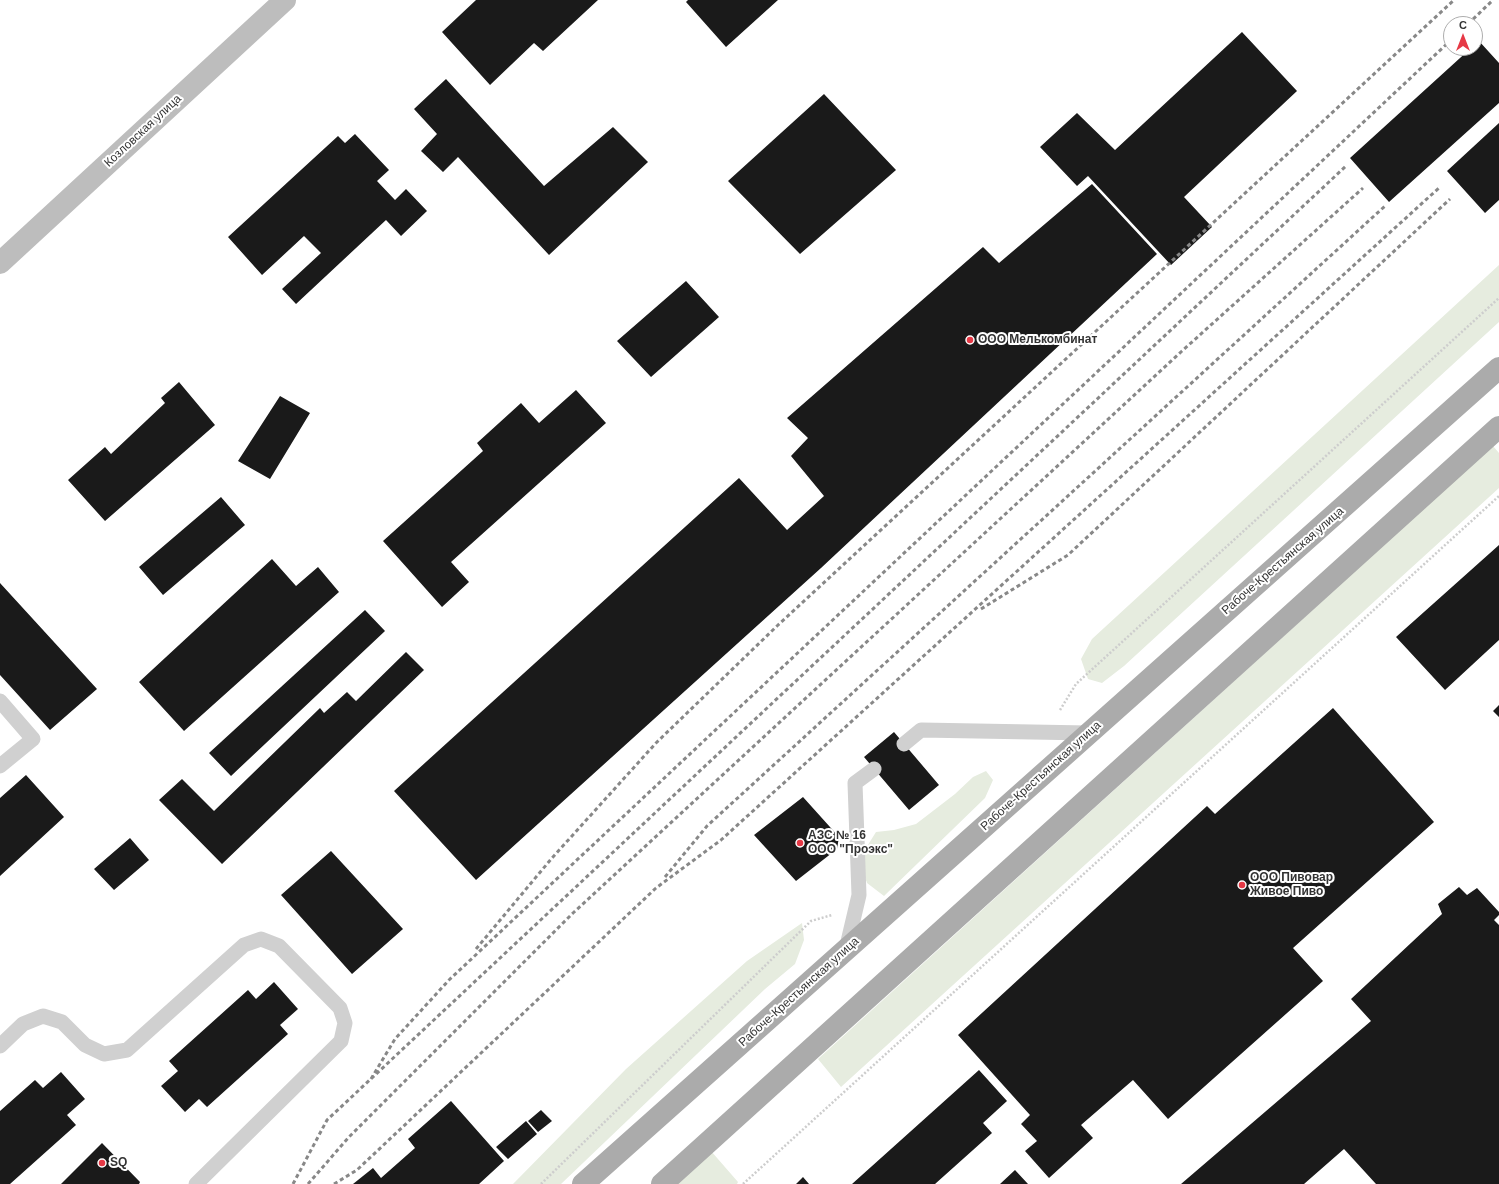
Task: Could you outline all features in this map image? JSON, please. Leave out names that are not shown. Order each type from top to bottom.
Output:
[{"type":"main road","name":"Рабоче-Крестьянская улица","points":[[583,1184],[1499,368]]},
{"type":"main road","points":[[662,1184],[1497,433]]},
{"type":"street","name":"Козловская улица","points":[[0,263],[285,0]]},
{"type":"lane","points":[[0,701],[33,738],[0,766]]},
{"type":"lane","points":[[904,744],[921,730],[1088,733]]},
{"type":"lane","points":[[846,950],[860,895],[855,783],[874,768]]},
{"type":"lane","points":[[0,1046],[23,1024],[43,1016],[62,1022],[85,1045],[104,1054],[127,1050],[244,945],[261,939],[279,946],[340,1008],[345,1023],[341,1041],[196,1184]]},
{"type":"path","points":[[743,1184],[1499,496]]},
{"type":"shaded area","points":[[1499,265],[1499,322],[1124,666],[1102,683],[1088,679],[1081,659],[1092,639]]},
{"type":"shaded area","points":[[1493,446],[1499,453],[1499,488],[841,1087],[818,1059]]},
{"type":"shaded area","points":[[986,771],[993,780],[985,798],[884,896],[867,883],[862,869],[866,848],[876,832],[894,830],[916,824],[955,794],[973,777]]},
{"type":"shaded area","points":[[802,923],[804,940],[795,964],[765,989],[561,1184],[513,1184],[626,1069],[747,961]]},
{"type":"shaded area","points":[[711,1151],[738,1182],[737,1184],[673,1184]]},
{"type":"building","points":[[476,0],[598,0],[543,51],[534,43],[490,85],[442,32]]},
{"type":"building","points":[[688,0],[778,0],[726,47],[686,2]]},
{"type":"building","points":[[1242,32],[1297,91],[1184,197],[1212,227],[1171,265],[1088,176],[1077,186],[1040,147],[1077,113],[1115,150]]},
{"type":"building","points":[[1483,45],[1499,63],[1499,103],[1389,202],[1350,158],[1462,56],[1483,56]]},
{"type":"building","points":[[446,79],[544,186],[613,127],[648,162],[549,255],[458,157],[443,172],[421,151],[437,134],[414,109]]},
{"type":"building","points":[[824,94],[896,170],[800,254],[728,181]]},
{"type":"building","points":[[1499,123],[1499,200],[1485,213],[1447,171]]},
{"type":"building","points":[[355,134],[389,170],[377,181],[395,200],[406,189],[427,211],[401,236],[386,220],[296,304],[282,289],[321,253],[304,236],[262,275],[228,237],[338,136],[345,143]]},
{"type":"building","points":[[1092,184],[1157,254],[821,568],[476,880],[394,791],[739,478],[787,530],[824,496],[791,456],[808,438],[787,418],[983,247],[999,263]]},
{"type":"building","points":[[686,281],[719,317],[651,377],[617,341]]},
{"type":"building","points":[[179,382],[215,425],[105,521],[68,480],[105,447],[111,454],[165,403],[161,398]]},
{"type":"building","points":[[576,390],[606,423],[451,562],[469,582],[442,607],[383,541],[483,451],[477,443],[521,403],[539,423]]},
{"type":"building","points":[[280,396],[310,413],[270,479],[238,461]]},
{"type":"building","points":[[221,497],[245,525],[163,595],[139,567]]},
{"type":"building","points":[[1499,545],[1499,640],[1445,690],[1396,637]]},
{"type":"building","points":[[272,559],[296,586],[318,567],[339,592],[184,731],[139,682]]},
{"type":"building","points":[[0,583],[97,689],[50,730],[0,675]]},
{"type":"building","points":[[365,610],[385,631],[231,776],[209,753]]},
{"type":"building","points":[[406,652],[424,670],[222,864],[159,800],[182,779],[214,811],[320,708],[324,713],[347,692],[356,701]]},
{"type":"building","points":[[1499,705],[1499,717],[1493,711]]},
{"type":"building","name":"ООО Пивовар Живое Пиво","points":[[1333,708],[1434,822],[1293,948],[1323,981],[1168,1119],[1133,1080],[1081,1125],[1093,1138],[1049,1178],[1025,1151],[1037,1141],[1021,1124],[1030,1115],[958,1035],[1207,806],[1215,814]]},
{"type":"building","points":[[894,732],[939,785],[909,810],[864,757]]},
{"type":"building","points":[[26,775],[64,817],[0,876],[0,798]]},
{"type":"building","name":"АЗС № 16 ООО \"Проэкс\"","points":[[803,797],[839,837],[837,849],[796,881],[754,835]]},
{"type":"building","points":[[130,838],[149,860],[114,890],[94,869]]},
{"type":"building","points":[[331,851],[403,929],[352,974],[281,895]]},
{"type":"building","points":[[1459,887],[1467,895],[1477,888],[1499,912],[1499,915],[1494,920],[1499,925],[1499,1184],[1376,1184],[1344,1149],[1304,1184],[1181,1184],[1371,1021],[1351,999],[1442,914],[1438,904]]},
{"type":"building","points":[[274,982],[298,1009],[280,1025],[288,1034],[207,1107],[199,1099],[185,1112],[161,1086],[178,1071],[169,1061],[248,990],[256,999]]},
{"type":"building","points":[[979,1070],[1007,1101],[983,1123],[992,1133],[935,1184],[852,1184]]},
{"type":"building","points":[[61,1072],[85,1099],[67,1115],[76,1125],[10,1184],[0,1184],[0,1111],[35,1080],[43,1088]]},
{"type":"building","points":[[451,1101],[504,1161],[479,1184],[353,1184],[373,1168],[381,1178],[415,1148],[408,1139]]},
{"type":"building","points":[[541,1110],[552,1121],[538,1132],[528,1121]]},
{"type":"building","points":[[526,1121],[537,1134],[508,1159],[496,1147]]},
{"type":"building","name":"SQ","points":[[102,1143],[140,1182],[139,1184],[61,1184]]},
{"type":"building","points":[[1015,1170],[1028,1184],[1000,1184]]},
{"type":"building","points":[[803,1177],[809,1184],[796,1184]]},
{"type":"railway","points":[[476,949],[552,858],[656,743],[777,626],[1454,0]]},
{"type":"railway","points":[[1476,16],[1493,0]]},
{"type":"railway","points":[[371,1079],[395,1039],[449,980],[1443,48]]},
{"type":"railway","points":[[293,1184],[327,1120],[1346,166]]},
{"type":"railway","points":[[334,1184],[357,1170],[656,888],[721,840],[1440,187]]},
{"type":"railway","points":[[308,1184],[349,1137],[573,913],[1182,351],[1363,188]]},
{"type":"railway","points":[[981,609],[1068,555],[1450,199]]},
{"type":"railway","points":[[665,877],[707,826],[1385,206]]},
{"type":"place","name":"ООО Мелькомбинат","points":[[970,340]]},
{"type":"place","name":"АЗС № 16 ООО \"Проэкс\"","points":[[800,843]]},
{"type":"place","name":"ООО Пивовар Живое Пиво","points":[[1242,885]]},
{"type":"place","name":"SQ","points":[[102,1163]]}]
